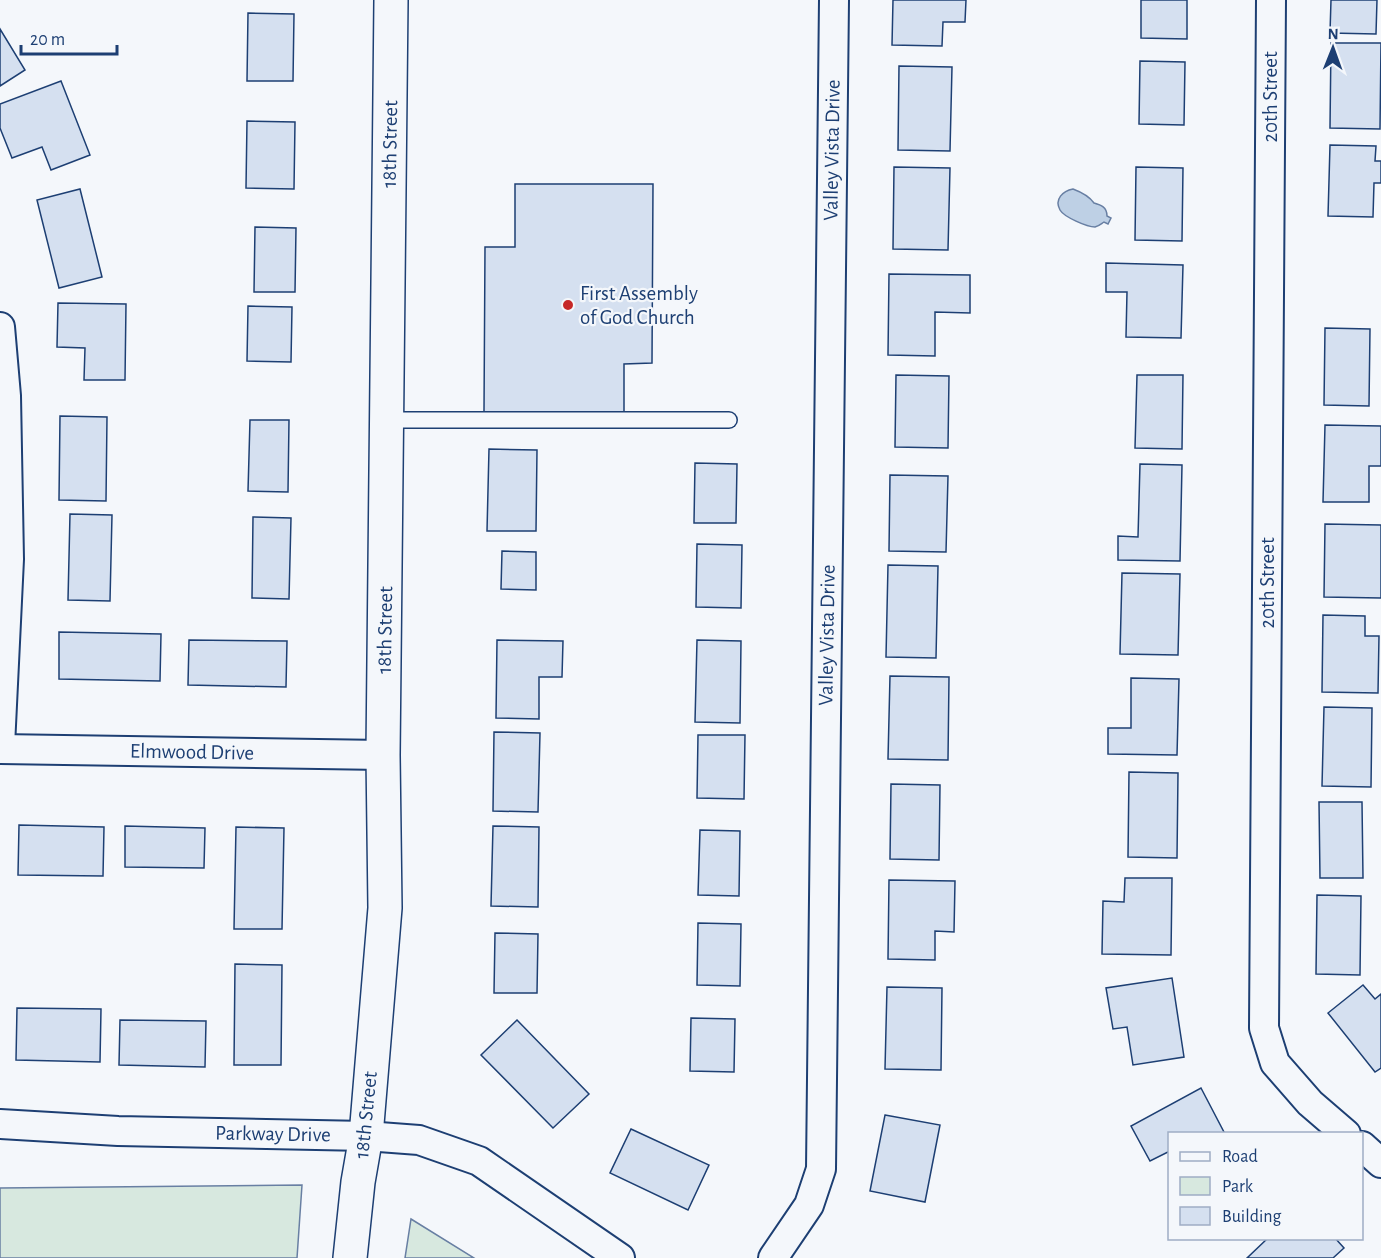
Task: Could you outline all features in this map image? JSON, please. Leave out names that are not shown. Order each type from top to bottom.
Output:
[{"type":"street","name":"18th Street","points":[[350,1258],[358,1182],[366,1137],[385,908],[383,755],[391,0]]},
{"type":"street","name":"Valley Vista Drive","points":[[773,1258],[809,1205],[821,1169],[834,0]]},
{"type":"street","name":"20th Street","points":[[1271,0],[1264,1028],[1275,1063],[1310,1103],[1344,1132]]},
{"type":"street","points":[[0,327],[6,396],[9,560],[0,747]]},
{"type":"street","name":"Elmwood Drive","points":[[0,747],[383,755]]},
{"type":"street","name":"Parkway Drive","points":[[0,1124],[118,1131],[419,1140],[479,1161],[620,1258]]},
{"type":"street","points":[[1363,1147],[1381,1163]]},
{"type":"lane","points":[[387,420],[729,420]]},
{"type":"green space","points":[[302,1185],[297,1258],[0,1258],[0,1188]]},
{"type":"green space","points":[[411,1219],[474,1258],[405,1258]]},
{"type":"water","points":[[1073,189],[1085,194],[1094,203],[1105,208],[1107,216],[1111,218],[1108,224],[1104,222],[1091,227],[1062,213],[1058,206],[1059,199]]},
{"type":"building","points":[[893,0],[966,0],[965,22],[943,22],[942,46],[892,45]]},
{"type":"building","points":[[1141,0],[1187,0],[1187,39],[1141,38]]},
{"type":"building","points":[[1331,0],[1377,0],[1376,34],[1330,33]]},
{"type":"building","points":[[248,13],[294,14],[293,81],[247,81]]},
{"type":"building","points":[[0,29],[25,70],[0,86]]},
{"type":"building","points":[[1331,43],[1381,43],[1380,129],[1330,128]]},
{"type":"building","points":[[1140,61],[1185,62],[1184,125],[1139,124]]},
{"type":"building","points":[[899,66],[952,67],[950,151],[898,150]]},
{"type":"building","points":[[61,81],[90,155],[51,170],[42,147],[12,158],[0,128],[0,104]]},
{"type":"building","points":[[247,121],[295,122],[294,189],[246,188]]},
{"type":"building","points":[[1330,145],[1376,146],[1375,161],[1381,161],[1381,183],[1374,183],[1373,217],[1328,216]]},
{"type":"building","points":[[894,167],[950,168],[948,250],[893,249]]},
{"type":"building","points":[[1136,167],[1183,168],[1182,241],[1135,240]]},
{"type":"building","name":"First Assembly of God Church","points":[[515,184],[653,184],[652,363],[624,364],[624,413],[484,412],[485,247],[515,247]]},
{"type":"building","points":[[80,189],[102,277],[59,288],[37,200]]},
{"type":"building","points":[[255,227],[296,228],[295,292],[254,292]]},
{"type":"building","points":[[1106,263],[1183,265],[1181,338],[1126,337],[1127,292],[1106,292]]},
{"type":"building","points":[[889,274],[970,275],[970,313],[935,312],[935,356],[888,355]]},
{"type":"building","points":[[58,303],[126,304],[125,380],[84,380],[85,348],[57,347]]},
{"type":"building","points":[[248,306],[292,307],[291,362],[247,361]]},
{"type":"building","points":[[1325,328],[1370,329],[1369,406],[1324,405]]},
{"type":"building","points":[[896,375],[949,376],[948,448],[895,447]]},
{"type":"building","points":[[1137,375],[1183,375],[1182,449],[1135,448]]},
{"type":"building","points":[[60,416],[107,417],[106,501],[59,500]]},
{"type":"building","points":[[250,420],[289,420],[288,492],[248,491]]},
{"type":"building","points":[[1325,425],[1381,426],[1381,466],[1369,466],[1369,502],[1323,502]]},
{"type":"building","points":[[489,449],[537,450],[536,531],[487,531]]},
{"type":"building","points":[[695,463],[737,464],[736,523],[694,523]]},
{"type":"building","points":[[1140,464],[1182,465],[1180,561],[1118,560],[1118,536],[1138,537]]},
{"type":"building","points":[[890,475],[948,476],[946,552],[889,551]]},
{"type":"building","points":[[70,514],[112,515],[110,601],[68,600]]},
{"type":"building","points":[[253,517],[291,518],[289,599],[252,598]]},
{"type":"building","points":[[1325,524],[1381,525],[1381,598],[1324,597]]},
{"type":"building","points":[[697,544],[742,545],[741,608],[696,607]]},
{"type":"building","points":[[502,551],[536,552],[536,590],[501,589]]},
{"type":"building","points":[[888,565],[938,566],[936,658],[886,657]]},
{"type":"building","points":[[1122,573],[1180,574],[1178,655],[1120,654]]},
{"type":"building","points":[[1323,615],[1365,616],[1365,636],[1379,636],[1378,693],[1322,692]]},
{"type":"building","points":[[59,632],[161,634],[160,681],[59,679]]},
{"type":"building","points":[[189,640],[287,641],[286,687],[188,685]]},
{"type":"building","points":[[497,640],[563,641],[562,677],[539,677],[539,719],[496,718]]},
{"type":"building","points":[[697,640],[741,641],[740,723],[695,722]]},
{"type":"building","points":[[890,676],[949,677],[948,760],[888,759]]},
{"type":"building","points":[[1131,678],[1179,679],[1177,755],[1108,754],[1108,728],[1131,728]]},
{"type":"building","points":[[1324,707],[1372,708],[1371,787],[1322,786]]},
{"type":"building","points":[[494,732],[540,733],[538,812],[493,811]]},
{"type":"building","points":[[698,735],[745,735],[744,799],[697,798]]},
{"type":"building","points":[[1129,772],[1178,773],[1177,858],[1128,857]]},
{"type":"building","points":[[891,784],[940,785],[939,860],[890,859]]},
{"type":"building","points":[[1319,802],[1362,802],[1363,878],[1320,878]]},
{"type":"building","points":[[19,825],[104,827],[103,876],[18,875]]},
{"type":"building","points":[[125,826],[205,828],[204,868],[125,867]]},
{"type":"building","points":[[493,826],[539,827],[538,907],[491,906]]},
{"type":"building","points":[[236,827],[284,828],[282,929],[234,929]]},
{"type":"building","points":[[700,830],[740,831],[739,896],[698,895]]},
{"type":"building","points":[[1125,878],[1172,878],[1171,955],[1102,954],[1103,901],[1124,902]]},
{"type":"building","points":[[889,880],[955,881],[954,932],[935,931],[935,960],[888,959]]},
{"type":"building","points":[[1317,895],[1361,896],[1360,975],[1316,974]]},
{"type":"building","points":[[698,923],[741,924],[740,986],[697,985]]},
{"type":"building","points":[[495,933],[538,934],[537,993],[494,993]]},
{"type":"building","points":[[235,964],[282,965],[281,1065],[234,1065]]},
{"type":"building","points":[[1172,978],[1184,1057],[1133,1065],[1127,1027],[1113,1029],[1106,988]]},
{"type":"building","points":[[1363,985],[1375,999],[1381,994],[1381,1068],[1375,1072],[1328,1013]]},
{"type":"building","points":[[887,987],[942,988],[941,1070],[885,1069]]},
{"type":"building","points":[[17,1008],[101,1009],[100,1062],[16,1060]]},
{"type":"building","points":[[691,1018],[735,1019],[734,1072],[690,1071]]},
{"type":"building","points":[[120,1020],[206,1021],[205,1067],[119,1065]]},
{"type":"building","points":[[517,1020],[589,1094],[553,1128],[481,1055]]},
{"type":"building","points":[[1201,1088],[1224,1132],[1168,1132],[1168,1152],[1150,1161],[1131,1126]]},
{"type":"building","points":[[885,1115],[940,1125],[925,1202],[870,1191]]},
{"type":"building","points":[[631,1129],[709,1165],[688,1210],[610,1173]]},
{"type":"building","points":[[1266,1240],[1337,1240],[1344,1248],[1333,1258],[1247,1258]]},
{"type":"place","name":"First Assembly of God Church","points":[[568,305]]}]
